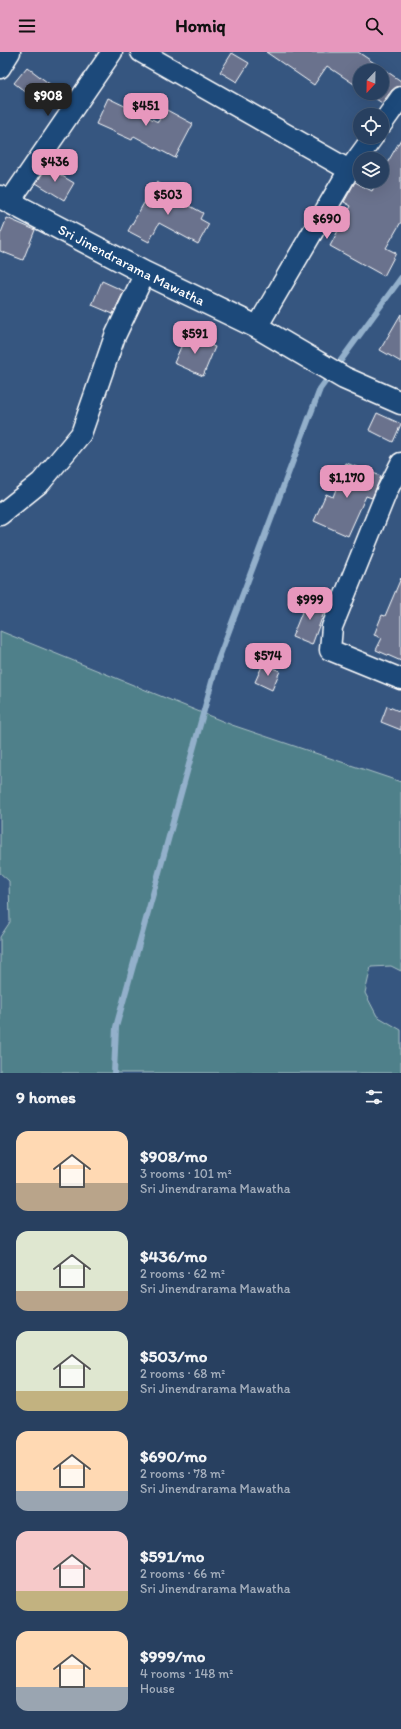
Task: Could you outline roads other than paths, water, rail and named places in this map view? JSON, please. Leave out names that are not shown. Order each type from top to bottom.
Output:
[{"type":"main road","name":"Sri Jinendrarama Mawatha","points":[[5,199],[145,273],[257,327],[335,372],[401,403]]},
{"type":"street","points":[[0,68],[10,52]]},
{"type":"street","points":[[5,199],[112,52]]},
{"type":"street","points":[[141,52],[349,170]]},
{"type":"street","points":[[389,114],[401,97]]},
{"type":"street","points":[[257,327],[349,170],[368,144]]},
{"type":"street","points":[[0,515],[41,482],[82,434],[116,336],[145,273]]},
{"type":"street","points":[[401,463],[387,491],[332,628],[330,650],[401,679]]},
{"type":"waterway","points":[[114,1073],[116,1027],[218,660],[320,389],[401,278]]}]
